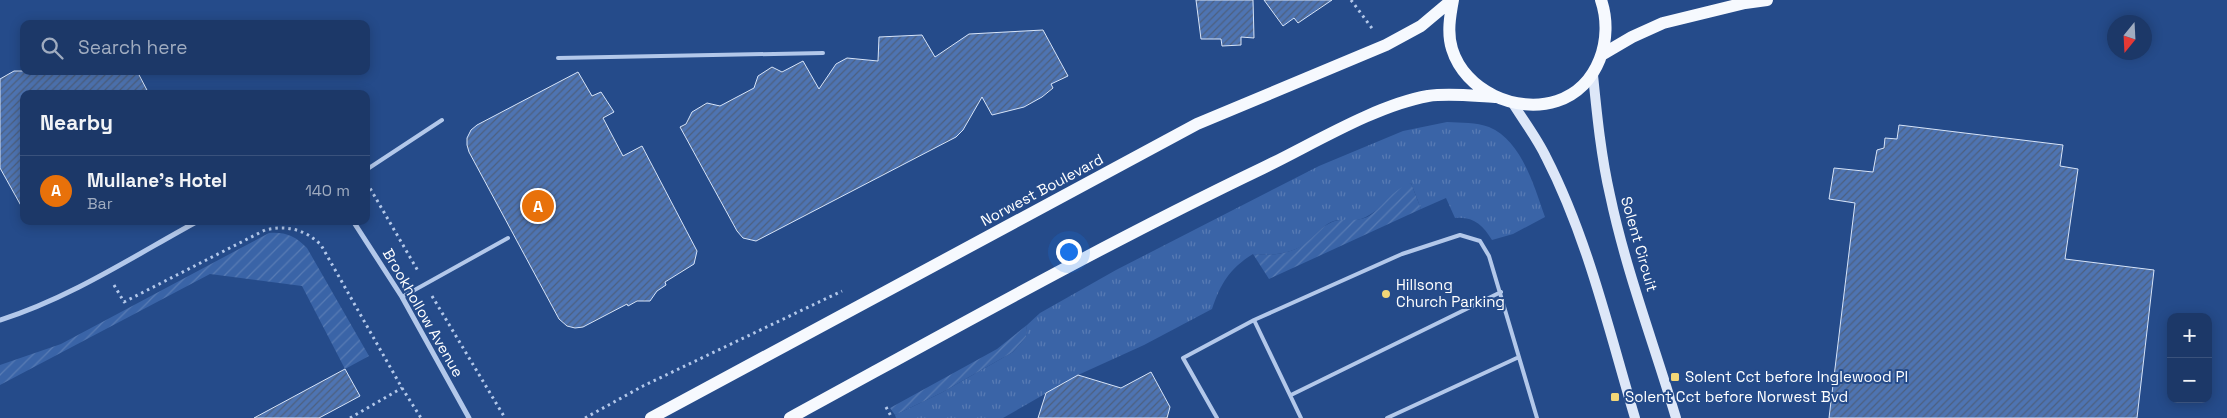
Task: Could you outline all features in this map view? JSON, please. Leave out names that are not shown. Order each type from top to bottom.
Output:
[{"type":"main road","name":"Norwest Boulevard","points":[[651,418],[1197,124],[1386,45],[1421,26],[1452,0]]},
{"type":"main road","points":[[1452,0],[1449,20],[1452,47],[1456,60],[1472,82],[1495,98]]},
{"type":"main road","points":[[790,418],[1222,188],[1374,114],[1429,96],[1463,95],[1534,104],[1558,100],[1576,89],[1593,75],[1603,54],[1606,19],[1600,0]]},
{"type":"main road","points":[[1603,54],[1632,37],[1663,23],[1745,3],[1767,0]]},
{"type":"street","name":"Solent Circuit","points":[[1593,75],[1601,144],[1621,242],[1676,418]]},
{"type":"street","points":[[1512,102],[1546,157],[1568,204],[1598,294],[1635,418]]},
{"type":"street","points":[[0,320],[27,312],[56,299],[191,225]]},
{"type":"street","name":"Brookhollow Avenue","points":[[356,225],[402,297],[469,418]]},
{"type":"lane","points":[[558,58],[823,53]]},
{"type":"lane","points":[[370,167],[442,120]]},
{"type":"lane","points":[[1217,418],[1183,358],[1254,320],[1402,254],[1460,235],[1480,241],[1489,256],[1537,418]]},
{"type":"lane","points":[[402,297],[508,238]]},
{"type":"lane","points":[[1290,395],[1501,292]]},
{"type":"lane","points":[[1254,320],[1301,418]]},
{"type":"lane","points":[[1387,418],[1519,357]]},
{"type":"path","points":[[1351,0],[1386,45]]},
{"type":"path","points":[[370,188],[505,418]]},
{"type":"path","points":[[124,302],[259,232],[281,227],[298,230],[321,245],[421,418]]},
{"type":"path","points":[[585,418],[644,386],[848,288]]},
{"type":"path","points":[[350,418],[402,388]]},
{"type":"path","points":[[886,407],[892,418]]},
{"type":"path","points":[[360,412],[363,418]]},
{"type":"green space","points":[[1447,122],[1484,125],[1500,134],[1510,143],[1525,166],[1545,217],[1513,234],[1492,240],[1481,226],[1472,220],[1455,218],[1446,198],[1421,209],[1411,183],[1366,217],[1357,220],[1331,222],[1308,242],[1289,252],[1268,255],[1253,254],[1238,265],[1227,277],[1212,309],[1144,345],[1078,375],[1003,418],[896,418],[895,415],[941,393],[1013,352],[1026,337],[1027,325],[1040,313],[1116,270],[1319,166],[1403,131]]},
{"type":"green space","points":[[1411,183],[1421,209],[1269,279],[1253,254],[1268,255],[1296,249],[1332,222],[1355,220],[1369,216],[1398,190]]},
{"type":"green space","points":[[269,233],[280,233],[290,236],[307,248],[369,356],[345,369],[302,286],[210,274],[0,385],[0,365],[61,344]]},
{"type":"green space","points":[[1027,325],[1026,337],[1013,352],[941,393],[895,415],[890,408],[997,349]]},
{"type":"building","points":[[1196,0],[1253,0],[1254,38],[1241,37],[1241,45],[1222,46],[1221,39],[1201,39]]},
{"type":"building","points":[[1264,0],[1332,0],[1298,23],[1294,18],[1283,26]]},
{"type":"building","points":[[1043,30],[1068,76],[1051,84],[1053,88],[1042,97],[1024,107],[992,115],[982,97],[963,130],[956,137],[756,241],[743,238],[737,231],[680,127],[686,124],[692,112],[707,103],[720,106],[754,88],[758,76],[772,67],[782,72],[803,61],[819,89],[836,64],[847,58],[878,61],[879,37],[922,35],[935,57],[969,34]]},
{"type":"building","points":[[14,71],[20,71],[20,75],[139,75],[147,90],[20,90],[20,204],[0,168],[0,79]]},
{"type":"building","points":[[578,72],[592,96],[601,92],[614,112],[603,118],[623,156],[642,146],[697,251],[694,264],[665,282],[666,285],[657,291],[650,301],[637,301],[628,306],[627,304],[583,327],[575,328],[567,326],[559,319],[469,152],[467,138],[471,130],[477,125]]},
{"type":"building","points":[[1899,125],[2063,145],[2060,166],[2078,169],[2065,259],[2154,270],[2137,418],[1829,418],[1855,203],[1829,199],[1834,168],[1873,172],[1877,150],[1884,148],[1885,138],[1897,139]]},
{"type":"building","points":[[345,369],[360,396],[319,418],[254,418]]},
{"type":"building","points":[[1151,372],[1170,407],[1167,418],[1038,418],[1046,393],[1078,375],[1121,388]]},
{"type":"place","name":"Mullane's Hotel","points":[[538,206]]},
{"type":"place","name":"Hillsong Church Parking","points":[[1386,294]]},
{"type":"place","name":"Solent Cct before Inglewood Pl","points":[[1675,377]]},
{"type":"place","name":"Solent Cct before Norwest Bvd","points":[[1615,397]]}]
